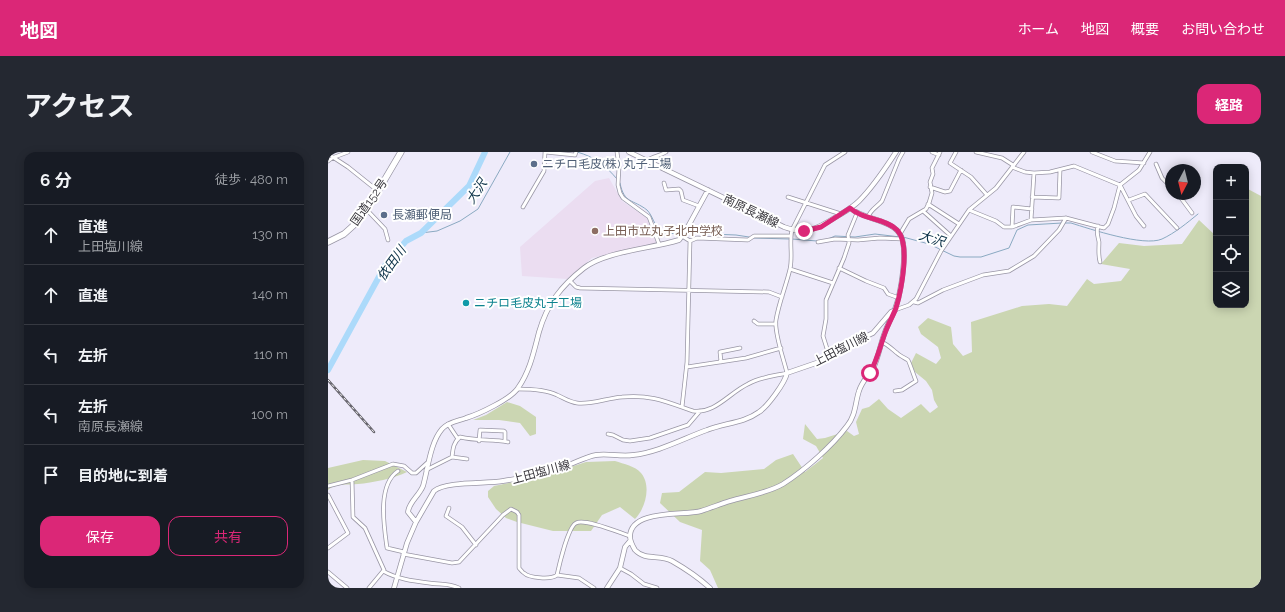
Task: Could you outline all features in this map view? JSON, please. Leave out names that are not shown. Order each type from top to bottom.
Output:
[{"type":"highway","name":"国道152号","points":[[328,242],[334,240],[349,230],[378,191],[401,152]]},
{"type":"main road","name":"南原長瀬線","points":[[629,152],[792,230],[804,231],[821,227],[859,201],[875,182],[896,152]]},
{"type":"main road","points":[[416,522],[408,512],[409,507],[422,487],[427,463],[438,434],[448,424],[468,417],[501,402],[511,396],[518,389],[532,360],[540,330],[555,296],[577,274],[593,262],[605,257],[679,240],[708,190]]},
{"type":"main road","points":[[850,208],[857,213],[888,224],[896,229],[900,234],[904,250],[902,278],[899,298],[895,310]]},
{"type":"main road","name":"上田塩川線","points":[[394,588],[398,578],[406,542],[434,491],[438,488],[443,486],[520,479],[596,455],[622,456],[646,453],[671,445],[708,429],[740,422],[761,411],[785,380],[787,374],[822,361],[829,355],[873,333],[891,312],[895,310]]},
{"type":"main road","name":"上田塩川線","points":[[607,588],[620,568],[625,547],[630,539],[632,529],[640,521],[653,516],[670,513],[700,511],[728,501],[774,488],[785,483],[819,455],[852,419],[862,383],[874,366],[887,326],[895,310]]},
{"type":"main road","points":[[630,539],[634,548],[640,554],[650,557],[667,558],[710,588]]},
{"type":"street","points":[[328,161],[348,152]]},
{"type":"street","points":[[523,207],[544,172],[545,152],[575,155],[576,152]]},
{"type":"street","points":[[617,152],[619,167],[618,185],[620,193],[623,198],[649,217],[659,244]]},
{"type":"street","points":[[646,161],[653,156],[666,152]]},
{"type":"street","points":[[518,389],[530,389],[556,394],[569,402],[577,404],[637,396],[660,399],[693,411],[700,411],[722,403],[748,383],[763,378],[787,374],[776,324],[790,269],[792,255],[792,230],[825,165],[845,152]]},
{"type":"street","points":[[868,217],[871,210],[882,201],[899,159],[904,152]]},
{"type":"street","points":[[900,234],[909,219],[924,211],[928,204],[932,193],[930,182],[933,174],[932,168],[940,154],[932,152]]},
{"type":"street","points":[[956,152],[950,163],[971,177],[987,195]]},
{"type":"street","points":[[976,152],[1002,158],[1025,172],[1050,172],[1074,166],[1120,185],[1136,216],[1144,226]]},
{"type":"street","points":[[895,310],[914,302],[941,251],[969,210],[996,188],[1024,152]]},
{"type":"street","points":[[1092,152],[1115,162],[1144,163]]},
{"type":"street","points":[[969,210],[996,221],[1004,227],[1012,227],[1031,220],[1066,218],[1104,228],[1108,224],[1120,185],[1139,170],[1150,152]]},
{"type":"street","points":[[328,154],[348,167],[378,191]]},
{"type":"street","points":[[1156,164],[1162,178],[1165,181]]},
{"type":"street","points":[[930,187],[945,192],[950,191],[961,170]]},
{"type":"street","points":[[1032,197],[1059,198],[1060,170]]},
{"type":"street","points":[[1031,220],[1034,173]]},
{"type":"street","points":[[664,183],[666,190],[679,189],[683,200],[700,206]]},
{"type":"street","points":[[1129,200],[1145,194],[1177,228]]},
{"type":"street","points":[[788,196],[841,214]]},
{"type":"street","points":[[1182,200],[1192,213]]},
{"type":"street","points":[[928,204],[959,224]]},
{"type":"street","points":[[1012,227],[1013,207],[1032,209]]},
{"type":"street","points":[[366,209],[385,229],[388,240]]},
{"type":"street","points":[[924,211],[951,236]]},
{"type":"street","points":[[829,355],[823,336],[826,320],[826,300],[846,251],[848,235],[857,213]]},
{"type":"street","points":[[914,302],[918,303],[943,290],[983,276],[1009,271],[1034,256],[1059,230],[1066,218]]},
{"type":"street","points":[[1098,226],[1096,232],[1099,245],[1097,254],[1100,262]]},
{"type":"street","points":[[682,236],[690,241]]},
{"type":"street","points":[[690,241],[697,238],[748,240],[754,236],[791,236]]},
{"type":"street","points":[[818,242],[835,238],[848,240],[880,238],[902,239]]},
{"type":"street","points":[[682,407],[687,367],[690,241]]},
{"type":"street","points":[[839,268],[884,288],[888,294],[899,298]]},
{"type":"street","points":[[790,269],[833,283]]},
{"type":"street","points":[[570,281],[580,288],[769,292],[782,296]]},
{"type":"street","points":[[754,321],[758,324],[776,324]]},
{"type":"street","points":[[882,342],[908,360],[916,380],[902,390],[895,391]]},
{"type":"street","points":[[721,362],[720,352],[740,348]]},
{"type":"street","points":[[687,367],[746,358],[781,348]]},
{"type":"street","points":[[608,434],[630,441],[650,438],[688,425],[700,411]]},
{"type":"street","points":[[448,424],[458,439]]},
{"type":"street","points":[[452,457],[453,446],[460,437],[479,441],[506,441],[505,432],[480,430],[479,441]]},
{"type":"street","points":[[426,470],[452,457],[467,459]]},
{"type":"street","points":[[328,486],[352,480],[392,464],[404,466],[412,473],[416,472],[427,463]]},
{"type":"street","points":[[398,471],[393,475],[385,493],[384,530],[387,548],[404,553],[456,563],[459,562],[508,510],[511,509],[515,510],[518,515],[519,568],[523,573],[548,579],[557,576],[579,578],[594,588]]},
{"type":"street","points":[[352,480],[353,517],[365,528],[384,570],[369,588]]},
{"type":"street","points":[[328,495],[348,533],[328,548]]},
{"type":"street","points":[[449,508],[446,516],[462,527],[476,545]]},
{"type":"street","points":[[557,576],[559,564],[571,530],[577,522],[589,522],[630,539]]},
{"type":"street","points":[[620,568],[644,584],[657,588]]},
{"type":"street","points":[[383,571],[398,578],[430,584],[448,584],[459,588]]},
{"type":"street","points":[[328,572],[347,588]]},
{"type":"shaded area","name":"上田市立丸子北中学校","points":[[609,178],[622,201],[647,218],[656,243],[592,258],[567,279],[522,276],[520,247],[595,181]]},
{"type":"green space","points":[[1249,190],[1261,196],[1261,588],[718,588],[710,570],[700,561],[702,530],[680,522],[660,503],[662,493],[679,492],[705,472],[721,473],[764,469],[776,460],[793,454],[805,472],[823,458],[816,446],[803,439],[805,424],[817,439],[847,431],[854,436],[859,434],[856,422],[862,409],[869,407],[879,399],[888,409],[901,418],[921,404],[930,413],[938,407],[934,400],[932,390],[926,381],[915,372],[911,363],[916,353],[936,364],[941,358],[938,347],[921,334],[918,327],[928,318],[951,327],[953,344],[963,356],[972,352],[971,322],[1022,306],[1049,304],[1067,306],[1087,279],[1094,284],[1121,281],[1130,269],[1101,264],[1119,243],[1144,246],[1182,244],[1199,220],[1213,233],[1213,308],[1249,308]]},
{"type":"green space","points":[[507,402],[520,406],[536,417],[536,434],[530,436],[520,423],[499,420],[473,420],[486,415]]},
{"type":"green space","points":[[363,460],[385,461],[407,472],[383,480],[338,485],[328,490],[328,468]]},
{"type":"green space","points":[[615,461],[636,469],[644,478],[647,491],[646,497],[639,515],[635,519],[620,507],[602,515],[591,531],[553,531],[506,518],[496,509],[488,497],[488,491],[494,486],[542,476],[586,462]]},
{"type":"waterway","name":"依田川","points":[[328,370],[386,264],[406,241],[421,233],[469,186],[485,152]]},
{"type":"waterway","name":"大沢","points":[[421,233],[437,231],[460,221],[478,209],[510,152]]},
{"type":"waterway","name":"大沢","points":[[577,152],[589,156],[599,162],[617,179]]},
{"type":"waterway","name":"大沢","points":[[620,183],[624,195],[647,210],[661,231],[669,233],[683,233]]},
{"type":"waterway","name":"大沢","points":[[1065,223],[1071,223],[1103,233],[1130,239],[1154,241],[1172,234],[1198,214]]},
{"type":"waterway","name":"大沢","points":[[903,237],[929,244],[954,256],[981,257],[1009,248],[1017,230],[1028,225],[1062,223]]},
{"type":"waterway","name":"大沢","points":[[686,233],[749,237]]},
{"type":"waterway","name":"大沢","points":[[828,239],[835,236],[855,237],[875,234],[900,237]]},
{"type":"waterway","name":"大沢","points":[[754,238],[789,239]]},
{"type":"waterway","name":"大沢","points":[[792,239],[817,241]]},
{"type":"railway","points":[[328,380],[374,432]]},
{"type":"place","name":"ニチロ毛皮(株) 丸子工場","points":[[534,164]]},
{"type":"place","name":"長瀬郵便局","points":[[384,215]]},
{"type":"place","name":"上田市立丸子北中学校","points":[[595,231]]},
{"type":"place","name":"ニチロ毛皮丸子工場","points":[[466,303]]},
{"type":"route","points":[[804,231],[821,227],[850,208],[857,213],[888,224],[896,229],[900,234],[903,241],[904,250],[899,298],[884,334],[878,357],[870,373]]}]
